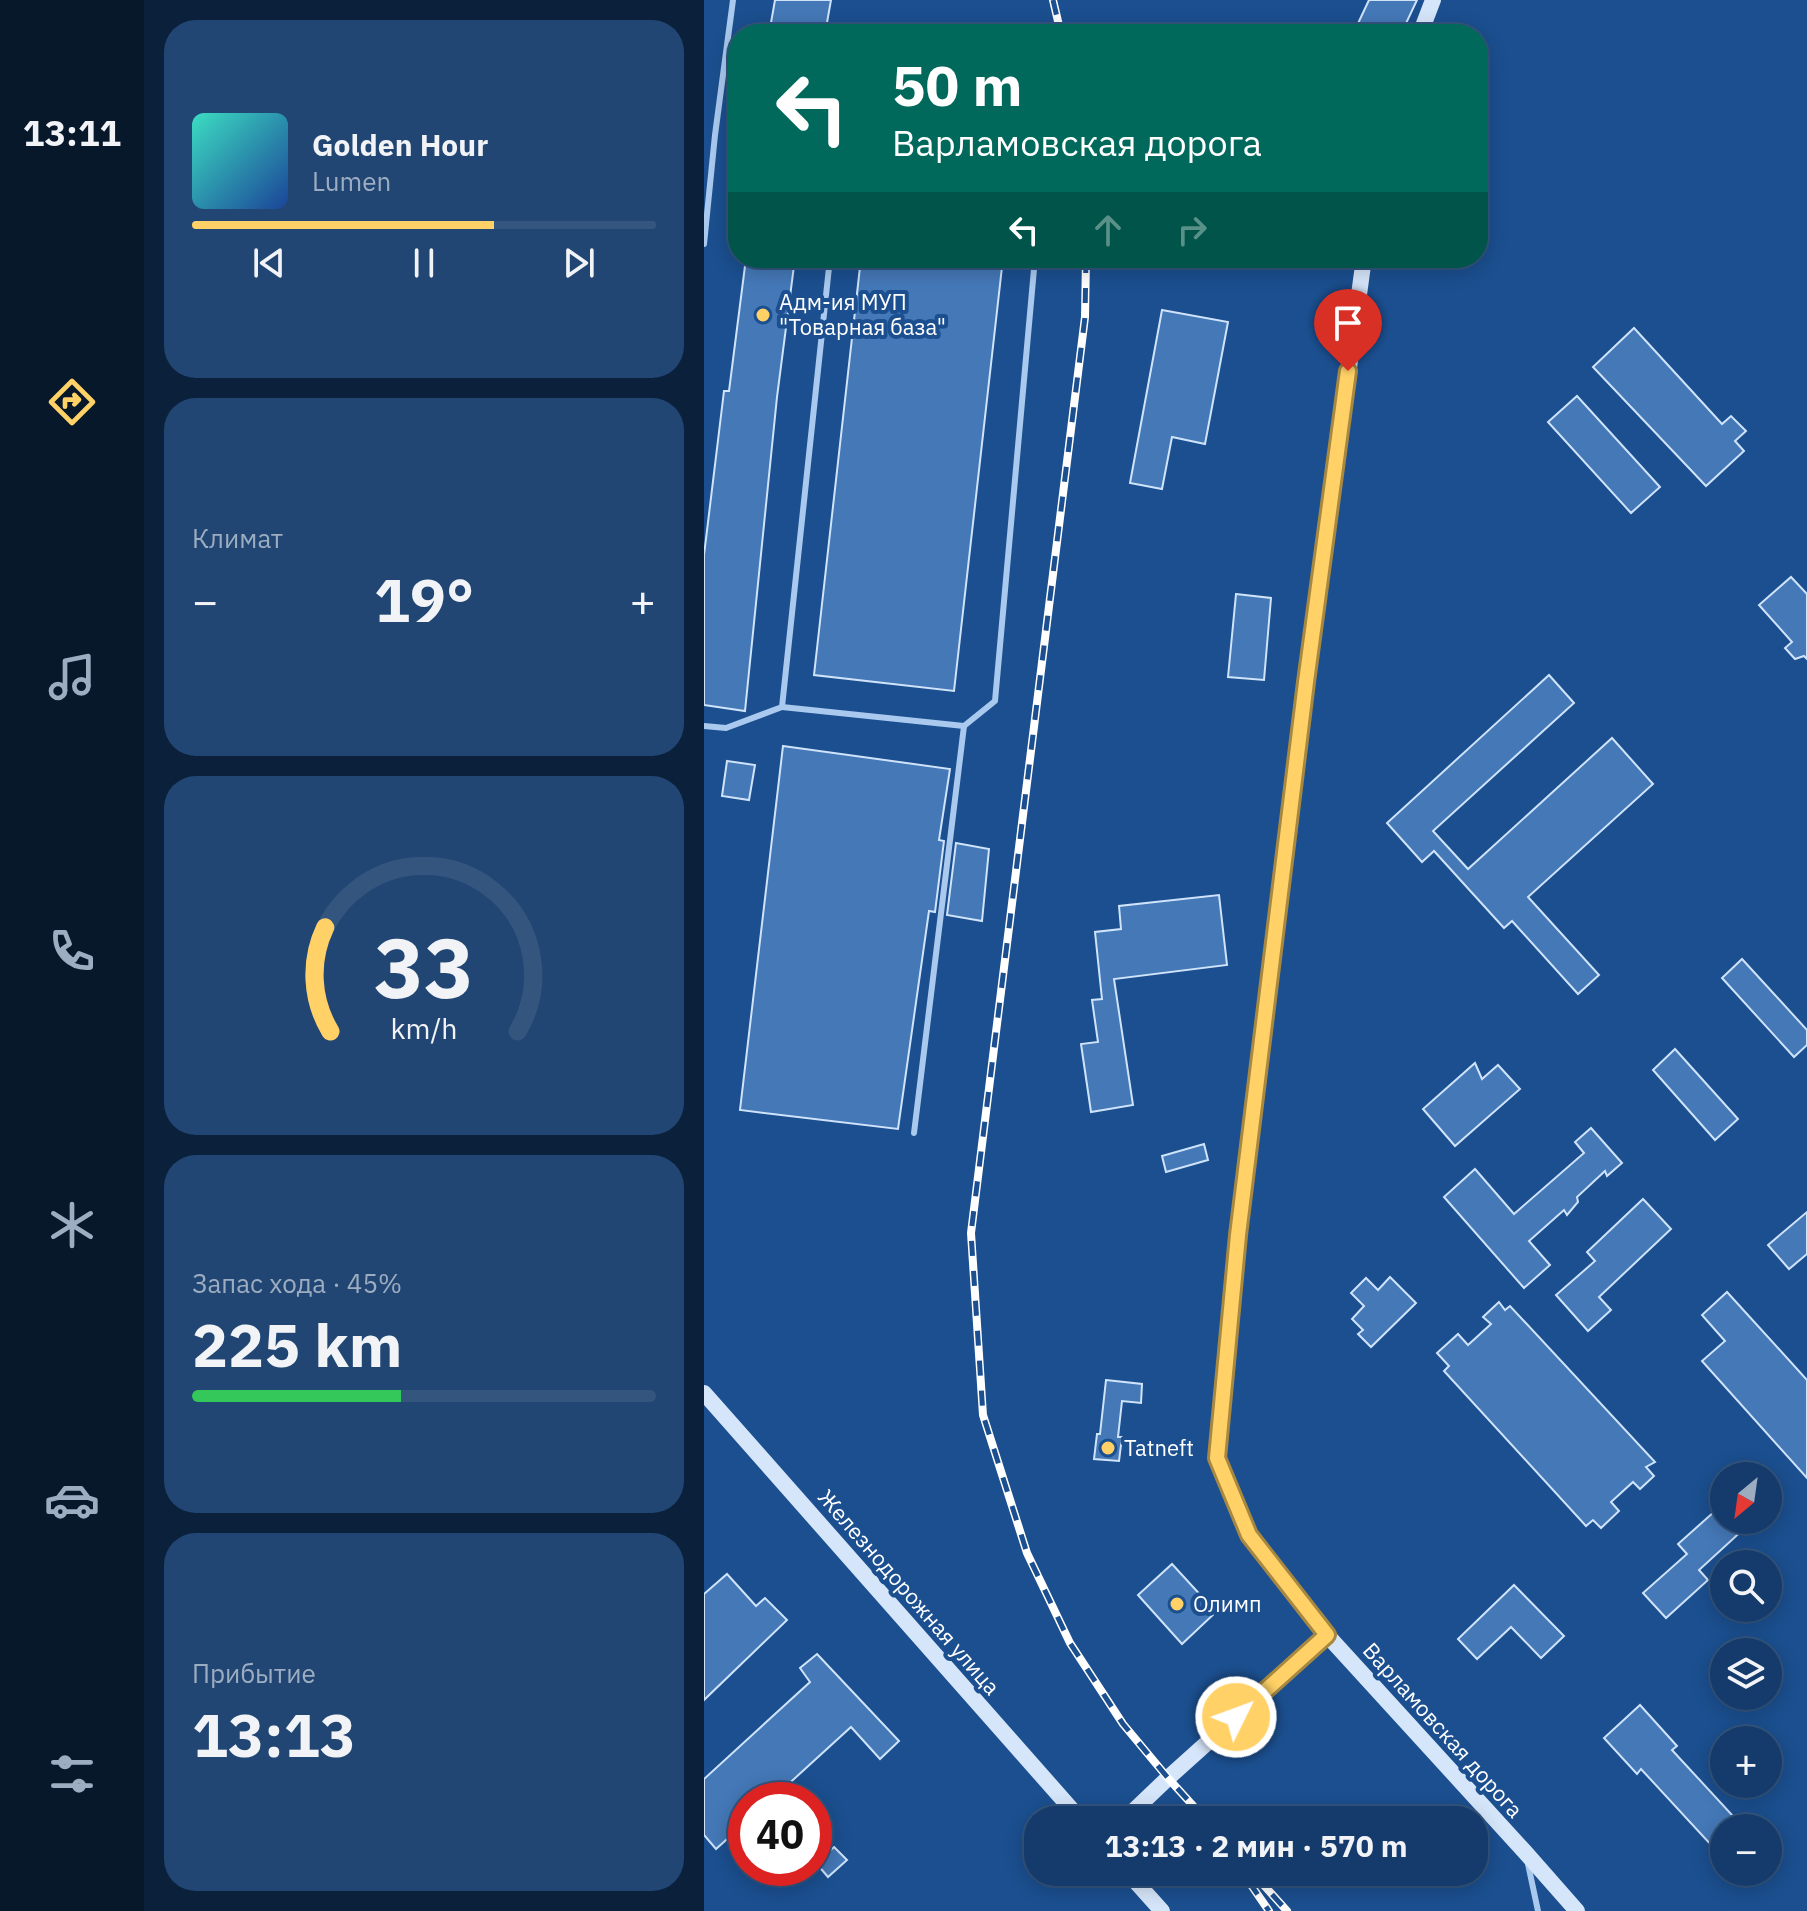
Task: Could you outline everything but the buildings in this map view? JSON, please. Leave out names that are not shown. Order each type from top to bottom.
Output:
[{"type":"street","points":[[1424,24],[1433,0]]},
{"type":"street","name":"Варламовская дорога","points":[[1363,268],[1308,667],[1241,1203],[1217,1458],[1249,1535],[1327,1635],[1577,1911]]},
{"type":"street","name":"Железнодорожная улица","points":[[704,1393],[1069,1806]]},
{"type":"street","points":[[1139,1806],[1327,1635]]},
{"type":"street","points":[[1140,1886],[1162,1911]]},
{"type":"lane","points":[[730,24],[733,0]]},
{"type":"lane","points":[[704,244],[728,38]]},
{"type":"lane","points":[[782,707],[829,268]]},
{"type":"lane","points":[[914,1133],[964,726],[995,701],[1034,268]]},
{"type":"lane","points":[[704,726],[726,728],[782,707],[964,726]]},
{"type":"lane","points":[[1525,1852],[1538,1911]]},
{"type":"railway","points":[[1053,0],[1059,24]]},
{"type":"railway","points":[[1086,268],[1085,317],[971,1233],[983,1415],[1027,1553],[1070,1643],[1123,1724],[1193,1806]]},
{"type":"railway","points":[[1252,1886],[1269,1911]]},
{"type":"railway","points":[[1265,1886],[1287,1911]]},
{"type":"place","name":"Адм-ия МУП \"Товарная база\"","points":[[763,315]]},
{"type":"place","name":"Tatneft","points":[[1108,1448]]},
{"type":"place","name":"Олимп","points":[[1177,1604]]},
{"type":"route","points":[[1236,1717],[1327,1635],[1249,1535],[1217,1458],[1238,1235],[1348,371]]}]
